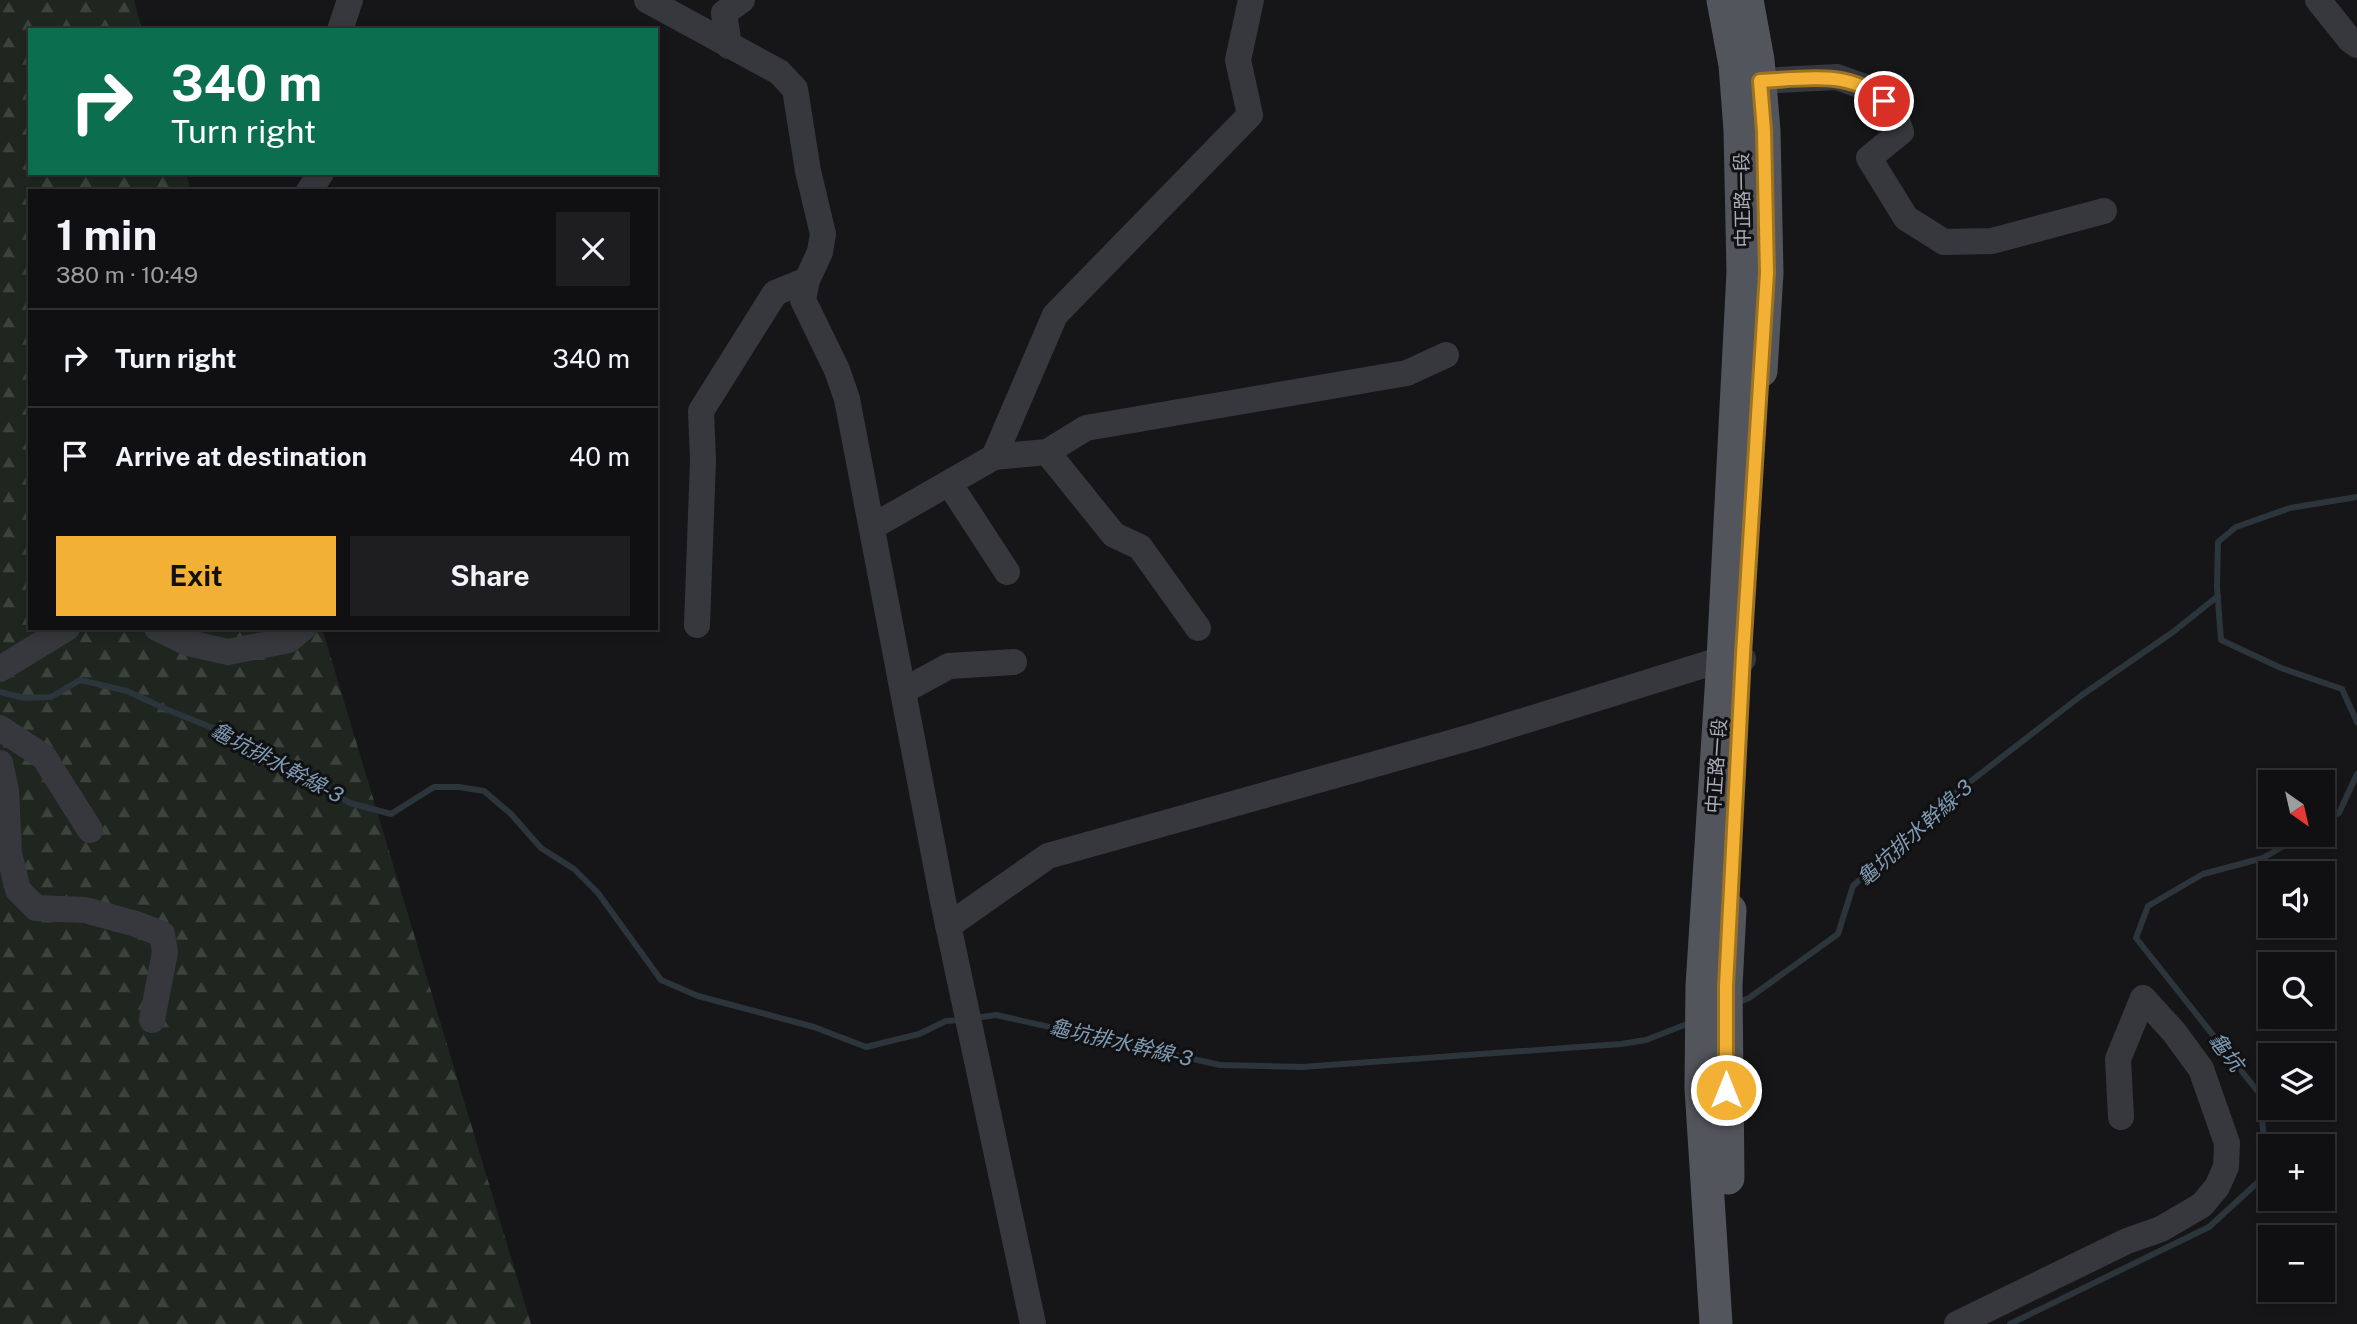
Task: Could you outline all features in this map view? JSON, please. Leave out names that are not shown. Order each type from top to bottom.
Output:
[{"type":"main road","name":"中正路一段","points":[[1723,0],[1735,65],[1752,130]]},
{"type":"main road","name":"中正路一段","points":[[1716,1324],[1701,1088],[1714,1013],[1733,659],[1743,272],[1752,130],[1760,81],[1747,0]]},
{"type":"main road","name":"中正路一段","points":[[1714,1013],[1738,1324]]},
{"type":"lane","points":[[341,28],[350,0]]},
{"type":"lane","points":[[647,0],[779,72],[795,89],[808,171],[823,234],[820,253],[807,280],[803,300],[837,370],[847,399],[948,926],[1033,1324]]},
{"type":"lane","points":[[729,46],[724,13],[742,0]]},
{"type":"lane","points":[[994,457],[1055,315],[1250,115],[1238,60],[1251,0]]},
{"type":"lane","points":[[2318,0],[2350,40],[2357,44]]},
{"type":"lane","points":[[1760,81],[1837,77],[1873,90],[1894,111],[1901,132],[1869,158],[1906,218],[1944,242],[1992,241],[2104,211]]},
{"type":"lane","points":[[697,625],[703,460],[701,411],[775,293],[807,280]]},
{"type":"lane","points":[[872,527],[994,457],[1047,452],[1086,428],[1407,373],[1446,355]]},
{"type":"lane","points":[[1047,452],[1114,535],[1140,547],[1198,628]]},
{"type":"lane","points":[[949,483],[1007,572]]},
{"type":"lane","points":[[0,668],[64,630]]},
{"type":"lane","points":[[161,630],[188,643],[228,652],[289,640],[301,630]]},
{"type":"lane","points":[[948,926],[1048,856],[1475,736],[1733,659]]},
{"type":"lane","points":[[903,691],[949,666],[1014,662]]},
{"type":"lane","points":[[0,728],[44,757],[90,830]]},
{"type":"lane","points":[[0,763],[6,790],[9,853],[18,890],[36,908],[85,910],[162,934],[165,952],[152,1020]]},
{"type":"lane","points":[[1957,1324],[2127,1241],[2161,1229],[2202,1205],[2217,1187],[2226,1167],[2227,1143],[2202,1069],[2174,1032],[2143,998],[2118,1059],[2121,1117]]},
{"type":"green space","points":[[0,0],[134,0],[141,28],[28,28],[28,175],[187,175],[190,189],[28,189],[28,630],[323,630],[531,1324],[0,1324]]},
{"type":"waterway","name":"龜坑","points":[[2357,497],[2290,508],[2236,527],[2218,542],[2217,587],[2221,640],[2281,668],[2342,689],[2357,722]]},
{"type":"waterway","name":"龜坑排水幹線-3","points":[[1737,1003],[1749,998],[1838,934],[1853,886],[1935,809],[2082,695],[2173,632],[2218,596]]},
{"type":"waterway","name":"龜坑排水幹線-3","points":[[0,692],[24,698],[51,697],[80,680],[127,691],[243,740],[350,803],[391,814],[434,787],[484,791],[511,814],[541,848],[574,869],[598,893],[661,980],[698,996],[814,1027],[866,1047],[919,1034],[946,1021],[960,1020]]},
{"type":"waterway","name":"龜坑","points":[[2335,815],[2339,813],[2357,774]]},
{"type":"waterway","name":"龜坑","points":[[2010,1324],[2209,1227],[2268,1173],[2259,1093],[2136,938],[2148,906],[2203,874],[2263,858],[2282,847]]},
{"type":"waterway","name":"龜坑排水幹線-3","points":[[975,1018],[996,1015],[1220,1065],[1302,1067],[1621,1044],[1646,1040],[1692,1022]]},
{"type":"route","points":[[1726,1090],[1726,986],[1767,273],[1764,131],[1760,81],[1837,77],[1873,90],[1884,101]]}]
